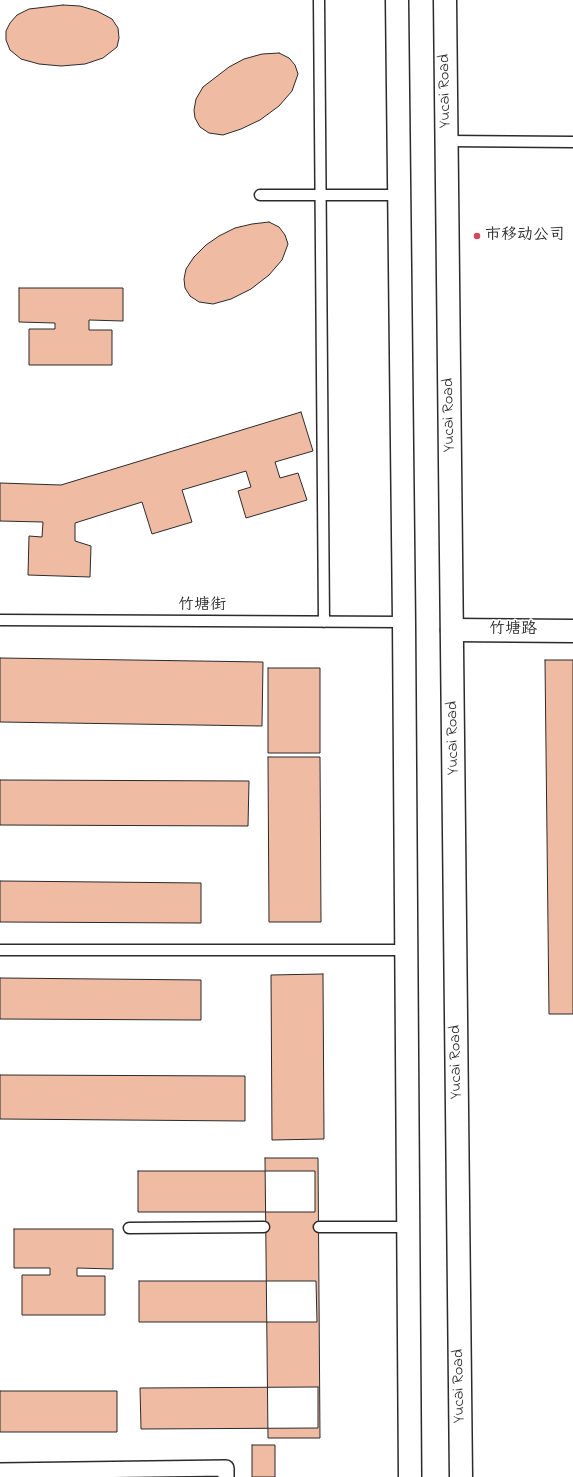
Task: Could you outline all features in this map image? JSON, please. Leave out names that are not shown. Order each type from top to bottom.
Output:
[{"type":"main road","points":[[397,0],[404,622],[410,1477]]},
{"type":"main road","name":"Yucai Road","points":[[445,0],[461,1477]]},
{"type":"main road","name":"竹塘路","points":[[452,630],[573,630]]},
{"type":"street","points":[[0,1470],[226,1468],[226,1477]]},
{"type":"lane","points":[[319,0],[324,622]]},
{"type":"lane","points":[[447,141],[573,142]]},
{"type":"lane","points":[[260,195],[399,196]]},
{"type":"lane","name":"竹塘街","points":[[0,620],[404,622]]},
{"type":"lane","points":[[0,950],[406,950]]},
{"type":"lane","points":[[129,1228],[264,1227]]},
{"type":"lane","points":[[319,1227],[408,1227]]},
{"type":"building","points":[[63,5],[80,6],[97,11],[112,19],[118,28],[119,38],[117,47],[103,58],[85,64],[61,66],[39,64],[21,59],[10,50],[6,40],[6,31],[10,23],[17,15],[29,9]]},
{"type":"building","points":[[279,53],[289,58],[295,65],[298,74],[292,91],[279,106],[260,120],[241,129],[223,135],[209,133],[200,127],[195,118],[194,110],[196,99],[203,87],[229,67],[244,59],[262,54]]},
{"type":"building","points":[[269,222],[279,227],[285,235],[288,244],[282,260],[269,275],[251,289],[231,299],[213,304],[199,302],[190,296],[185,288],[184,279],[186,269],[194,257],[206,245],[235,228]]},
{"type":"building","points":[[19,288],[123,288],[123,321],[89,320],[89,330],[112,330],[112,365],[29,365],[29,329],[55,329],[55,323],[19,322]]},
{"type":"building","points":[[301,412],[313,451],[275,462],[280,478],[298,473],[307,500],[246,518],[238,491],[251,487],[246,471],[182,490],[192,522],[152,534],[142,502],[75,523],[75,541],[91,546],[90,577],[28,575],[29,536],[42,537],[43,522],[0,521],[0,483],[61,485]]},
{"type":"building","points":[[0,658],[263,662],[262,726],[0,722]]},
{"type":"building","points":[[545,660],[573,660],[573,1014],[549,1014]]},
{"type":"building","points":[[268,668],[320,668],[320,753],[268,753]]},
{"type":"building","points":[[268,757],[320,757],[321,922],[269,922]]},
{"type":"building","points":[[0,780],[249,781],[248,826],[0,825]]},
{"type":"building","points":[[0,881],[201,883],[201,923],[0,922]]},
{"type":"building","points":[[323,974],[324,1139],[272,1140],[271,975]]},
{"type":"building","points":[[0,978],[201,980],[201,1020],[0,1019]]},
{"type":"building","points":[[0,1075],[245,1076],[245,1121],[0,1119]]},
{"type":"building","points":[[265,1158],[318,1158],[320,1438],[268,1438]]},
{"type":"building","points":[[138,1171],[315,1171],[315,1212],[138,1212]]},
{"type":"building","points":[[14,1229],[113,1229],[113,1269],[77,1268],[77,1276],[105,1276],[105,1315],[22,1315],[22,1275],[50,1275],[50,1268],[14,1268]]},
{"type":"building","points":[[139,1281],[316,1281],[317,1322],[139,1322]]},
{"type":"building","points":[[318,1387],[318,1428],[141,1429],[140,1388]]},
{"type":"building","points":[[0,1391],[117,1391],[117,1432],[0,1432]]},
{"type":"building","points":[[252,1445],[275,1445],[275,1477],[252,1477]]},
{"type":"place","name":"市移动公司","points":[[477,236]]}]
